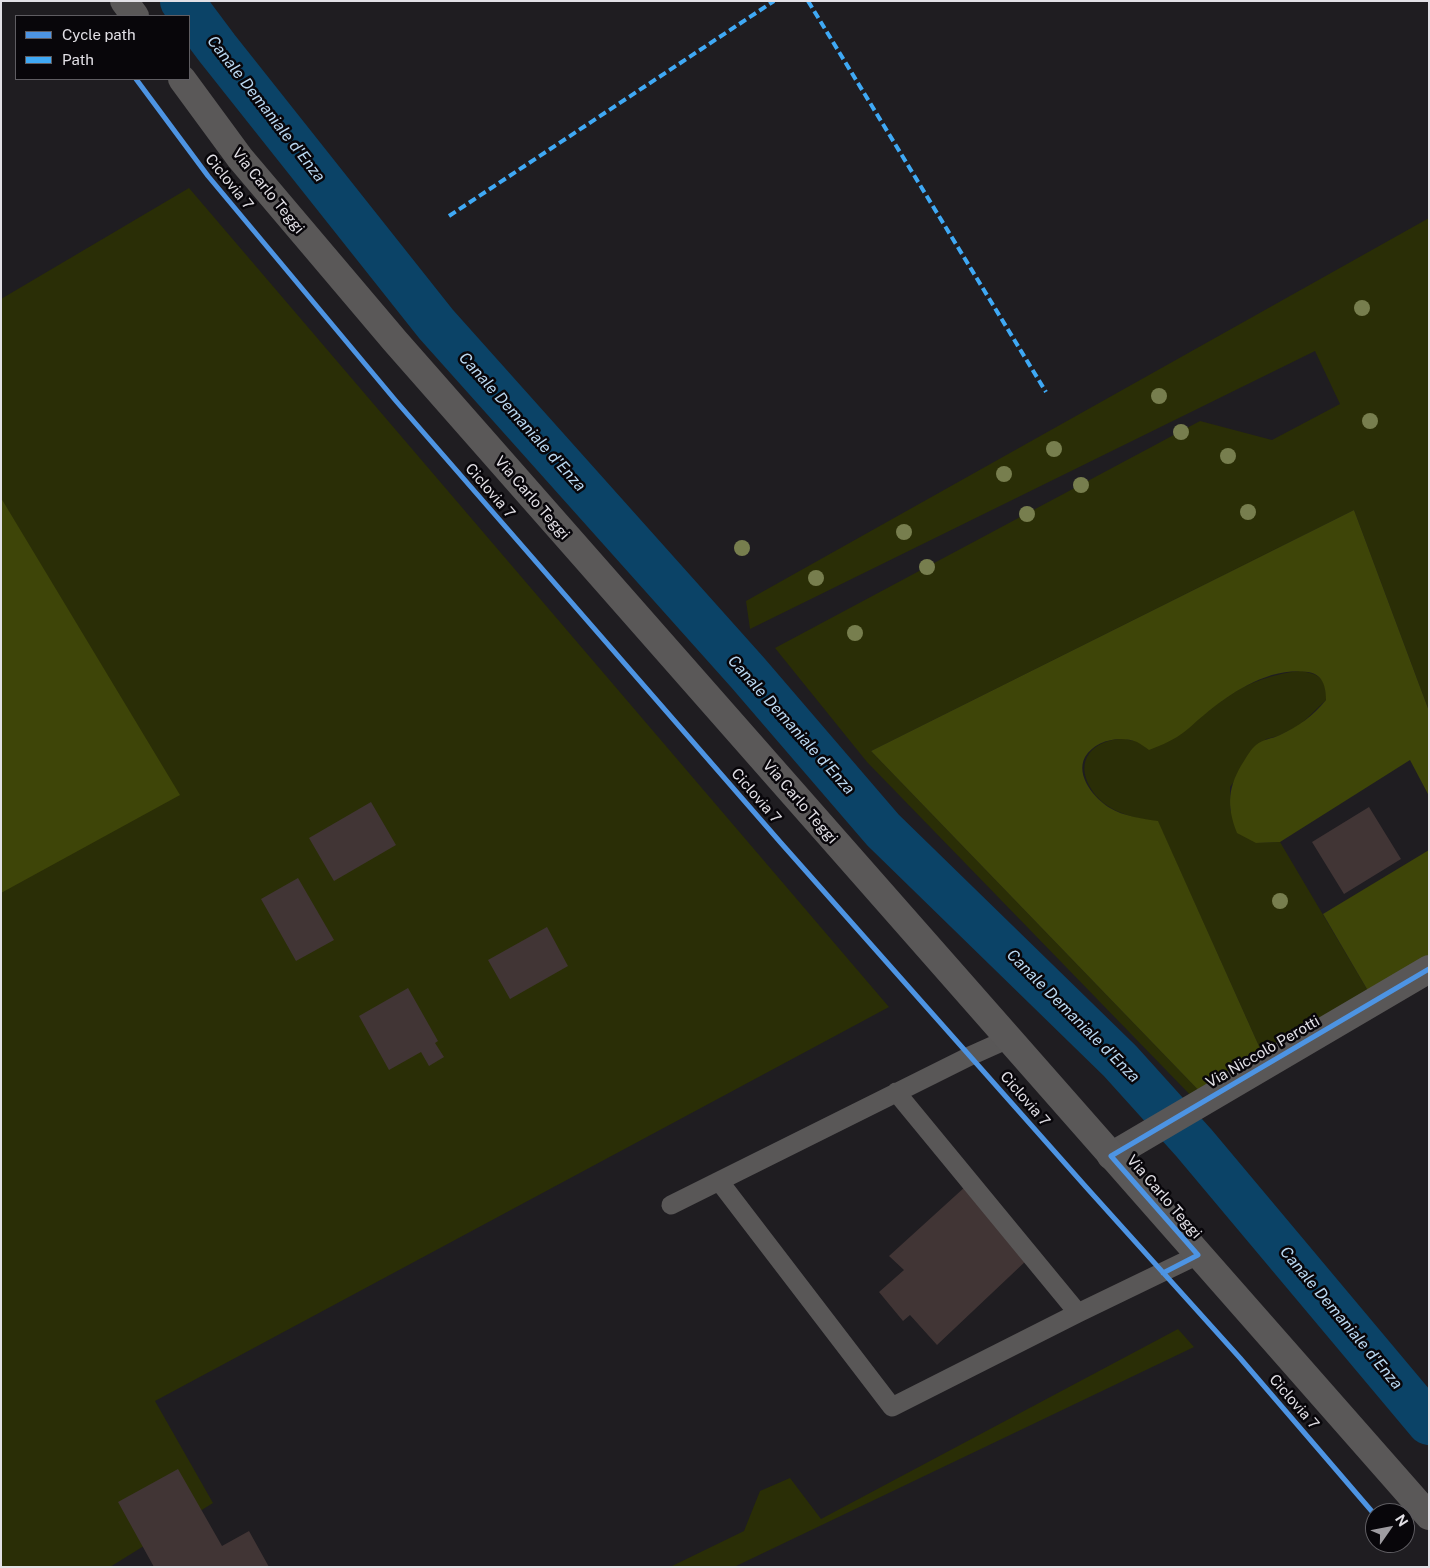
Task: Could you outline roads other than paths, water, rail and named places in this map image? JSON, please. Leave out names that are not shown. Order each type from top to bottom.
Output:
[{"type":"main road","points":[[124,1],[134,15]]},
{"type":"main road","name":"Via Carlo Teggi","points":[[183,80],[240,158],[336,273],[1429,1516]]},
{"type":"street","name":"Via Niccolò Perotti","points":[[1111,1156],[1429,969]]},
{"type":"lane","points":[[671,1205],[1008,1038]]},
{"type":"lane","points":[[896,1092],[1078,1313]]},
{"type":"lane","points":[[719,1180],[892,1407],[1198,1255]]},
{"type":"waterway","name":"Canale Demaniale d'Enza","points":[[182,1],[217,48],[436,324],[748,673],[883,830],[1120,1061],[1194,1143],[1429,1423]]}]
